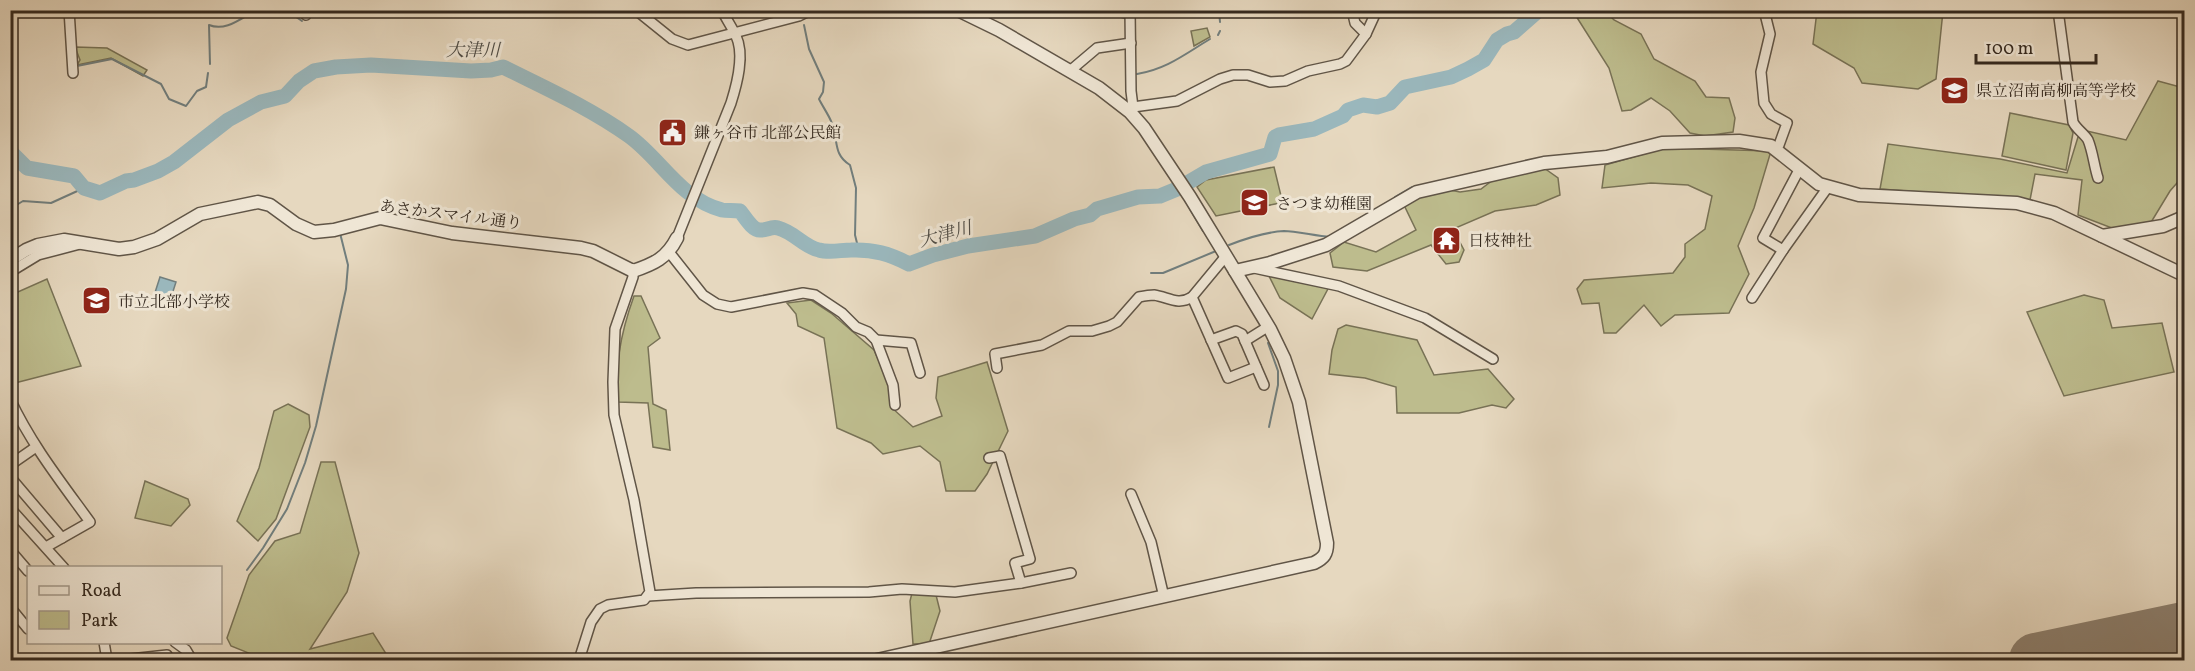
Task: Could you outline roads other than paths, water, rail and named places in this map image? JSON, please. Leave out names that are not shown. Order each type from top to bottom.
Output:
[{"type":"street","points":[[69,10],[73,73]]},
{"type":"street","points":[[636,10],[672,39],[688,45],[805,14]]},
{"type":"street","points":[[648,596],[650,592],[634,500],[614,415],[615,329],[633,271],[662,258],[669,252],[677,238],[737,84],[740,59],[737,38],[722,10]]},
{"type":"street","points":[[1112,10],[1130,12],[1131,110]]},
{"type":"street","points":[[1352,10],[1355,23],[1366,34]]},
{"type":"street","points":[[1131,110],[1177,100],[1233,75],[1248,75],[1270,82],[1285,81],[1308,71],[1340,64],[1346,61],[1366,34],[1377,10]]},
{"type":"street","points":[[1764,10],[1770,34],[1761,72],[1764,102],[1772,114],[1787,123],[1779,145],[1775,147]]},
{"type":"street","points":[[2058,10],[2064,62],[2069,78],[2073,122],[2076,129],[2089,142],[2098,178]]},
{"type":"street","points":[[877,660],[1314,563],[1327,553],[1327,543],[1299,402],[1284,358],[1269,326],[1190,197],[1144,128],[1131,110],[1071,70],[999,30],[959,11]]},
{"type":"street","points":[[1071,70],[1097,48],[1131,43]]},
{"type":"street","points":[[1235,271],[1270,263],[1326,244],[1417,192],[1544,163],[1607,157],[1662,143],[1739,141],[1775,147],[1819,184],[1860,195],[2017,202],[2054,213],[2184,275]]},
{"type":"street","points":[[1783,250],[1763,238],[1800,168]]},
{"type":"street","points":[[1752,298],[1828,187]]},
{"type":"street","name":"あさかスマイル通り","points":[[10,260],[38,245],[64,240],[119,249],[134,247],[157,239],[200,214],[264,202],[296,224],[314,232],[334,230],[380,218],[452,233],[581,248],[633,271]]},
{"type":"street","points":[[2102,236],[2163,226],[2184,217]]},
{"type":"street","points":[[10,272],[38,255],[85,243]]},
{"type":"street","points":[[669,252],[703,295],[717,304],[731,307],[803,293],[815,295],[842,313],[856,327],[868,332],[876,340],[893,385],[895,405]]},
{"type":"street","points":[[998,368],[996,354],[1042,345],[1070,331],[1092,331],[1109,326],[1117,322],[1139,297],[1151,295],[1177,302],[1186,301],[1192,297],[1226,256]]},
{"type":"street","points":[[1249,267],[1339,286],[1425,318],[1493,359]]},
{"type":"street","points":[[1192,297],[1228,378],[1256,367]]},
{"type":"street","points":[[1245,341],[1269,326]]},
{"type":"street","points":[[1211,340],[1236,331],[1242,334],[1264,385]]},
{"type":"street","points":[[876,340],[912,343],[920,373]]},
{"type":"street","points":[[11,402],[36,447],[90,522],[46,547]]},
{"type":"street","points":[[10,465],[36,447]]},
{"type":"street","points":[[989,458],[1000,456],[1030,559],[1016,562],[1020,583]]},
{"type":"street","points":[[10,477],[62,538]]},
{"type":"street","points":[[1131,494],[1151,542],[1164,597]]},
{"type":"street","points":[[10,508],[63,566]]},
{"type":"street","points":[[10,550],[27,570]]},
{"type":"street","points":[[579,660],[591,622],[600,609],[648,596],[696,593],[869,592],[902,589],[955,592],[1071,573]]},
{"type":"street","points":[[10,607],[27,627]]},
{"type":"street","points":[[20,619],[27,613]]},
{"type":"street","points":[[104,644],[107,660]]},
{"type":"street","points":[[178,644],[186,650],[192,660]]},
{"type":"street","points":[[121,660],[168,658]]},
{"type":"water","points":[[160,277],[176,282],[167,310],[151,305]]},
{"type":"waterway","points":[[210,64],[209,25],[221,27],[257,10]]},
{"type":"waterway","points":[[286,10],[302,21]]},
{"type":"waterway","name":"大津川","points":[[10,151],[27,168],[74,176],[84,188],[100,193],[126,181],[158,171],[174,162],[228,120],[261,102],[285,96],[299,81],[314,71],[371,65],[471,71],[503,67],[599,116],[629,136],[683,188],[707,205],[722,210],[740,211],[751,226],[757,229],[778,228],[819,250],[874,251],[909,264],[968,246],[1035,236],[1074,219],[1090,215],[1097,209],[1138,197],[1160,196],[1206,172],[1270,154],[1275,137],[1279,135],[1314,129],[1343,116],[1348,110],[1363,105],[1377,107],[1390,103],[1405,87],[1451,77],[1468,69],[1484,60],[1497,40],[1514,32],[1539,10]]},
{"type":"waterway","points":[[1219,11],[1220,22]]},
{"type":"waterway","points":[[804,25],[809,49],[824,82],[823,92],[819,99],[831,121],[838,151],[844,161],[850,165],[856,188],[855,235],[859,251]]},
{"type":"waterway","points":[[1218,35],[1220,31]]},
{"type":"waterway","points":[[1137,74],[1167,65],[1210,39]]},
{"type":"waterway","points":[[77,66],[112,59],[161,84],[169,99],[186,106],[197,91],[206,87],[208,73]]},
{"type":"waterway","points":[[1395,197],[1412,187]]},
{"type":"waterway","points":[[10,209],[23,201],[51,203],[84,188]]},
{"type":"waterway","points":[[1357,220],[1388,202]]},
{"type":"waterway","points":[[1190,209],[1203,231]]},
{"type":"waterway","points":[[1229,245],[1256,236],[1284,231],[1330,237]]},
{"type":"waterway","points":[[247,570],[287,509],[305,463],[316,426],[346,289],[348,265],[340,233]]},
{"type":"waterway","points":[[1151,273],[1163,273],[1216,251]]},
{"type":"waterway","points":[[1268,343],[1278,371],[1278,385],[1269,427]]},
{"type":"place","name":"県立沼南高柳高等学校","points":[[1955,90]]},
{"type":"place","name":"鎌ヶ谷市 北部公民館","points":[[673,132]]},
{"type":"place","name":"さつま幼稚園","points":[[1255,203]]},
{"type":"place","name":"日枝神社","points":[[1447,240]]},
{"type":"place","name":"市立北部小学校","points":[[97,301]]}]
